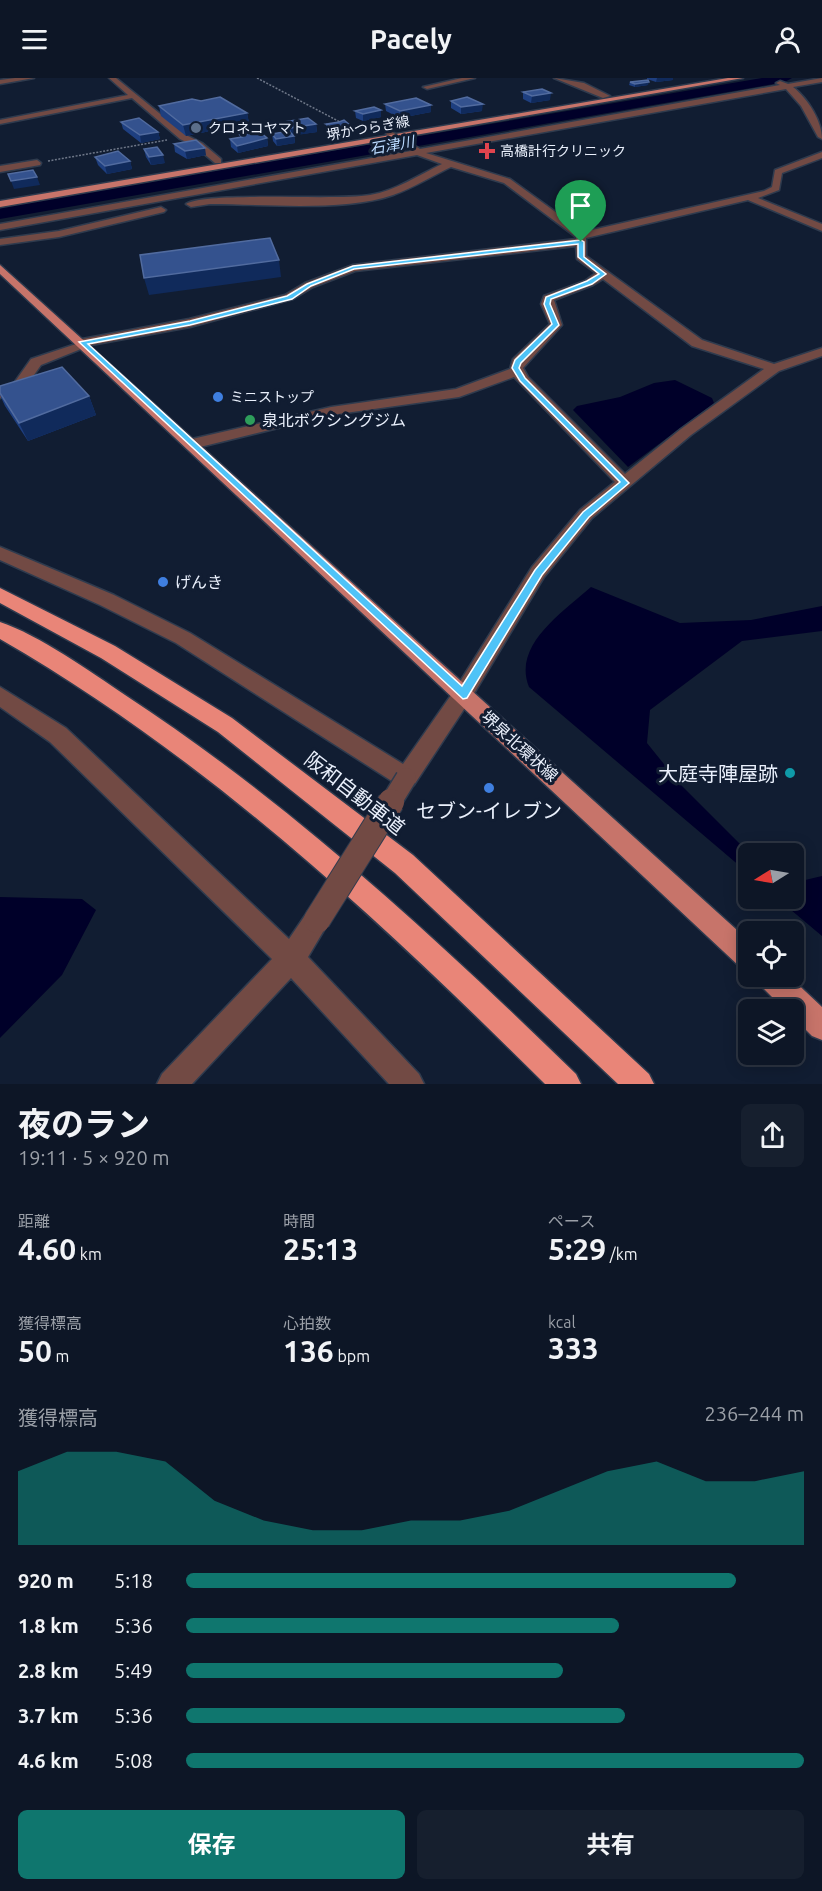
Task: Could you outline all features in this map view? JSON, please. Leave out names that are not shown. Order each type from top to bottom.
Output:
[{"type":"highway","name":"阪和自動車道","points":[[0,595],[108,652],[225,725],[404,864],[639,1084]]},
{"type":"highway","points":[[0,630],[78,674],[197,756],[364,894],[566,1084]]},
{"type":"main road","name":"堺かつらぎ線","points":[[0,197],[365,136],[395,136],[713,78]]},
{"type":"main road","name":"堺かつらぎ線","points":[[0,204],[740,78]]},
{"type":"main road","name":"堺泉北環状線","points":[[0,267],[738,948]]},
{"type":"main road","points":[[781,987],[822,1026]]},
{"type":"street","points":[[0,82],[31,78]]},
{"type":"street","points":[[112,78],[183,137],[199,145],[218,161]]},
{"type":"street","points":[[427,87],[472,78]]},
{"type":"street","points":[[557,78],[606,96]]},
{"type":"street","points":[[767,78],[790,86],[818,122],[822,137]]},
{"type":"street","points":[[0,227],[822,80]]},
{"type":"street","points":[[0,122],[132,96]]},
{"type":"street","points":[[802,102],[812,104]]},
{"type":"street","points":[[395,136],[419,152],[493,175],[518,187],[581,239]]},
{"type":"street","points":[[0,394],[19,386],[36,362],[84,344],[190,323],[289,297],[309,285],[353,268],[581,239],[767,193],[776,188],[778,172],[822,155]]},
{"type":"street","points":[[0,169],[37,163]]},
{"type":"street","points":[[0,243],[59,234],[210,201],[335,201],[370,198],[390,193],[452,163]]},
{"type":"street","points":[[748,197],[822,228]]},
{"type":"street","points":[[581,239],[581,257],[697,343],[774,368]]},
{"type":"street","points":[[603,274],[589,283],[548,298],[547,304],[556,325],[518,362],[518,371],[522,379],[625,483]]},
{"type":"street","points":[[172,1084],[291,959],[406,778],[463,694],[538,573],[586,514],[686,432],[774,368],[822,352]]},
{"type":"street","points":[[192,444],[331,411],[459,393],[518,371]]},
{"type":"street","points":[[0,553],[107,600],[183,638],[406,778]]},
{"type":"street","points":[[4,699],[58,735],[291,959],[410,1084]]},
{"type":"path","points":[[257,78],[365,136]]},
{"type":"path","points":[[37,163],[183,137]]},
{"type":"water","points":[[675,380],[712,398],[714,403],[628,467],[573,410],[577,406],[620,397],[654,383]]},
{"type":"water","points":[[591,587],[680,623],[751,620],[822,606],[822,631],[742,641],[650,710],[647,743],[680,784],[739,843],[738,865],[529,687],[526,672],[528,657],[534,643],[555,619]]},
{"type":"water","points":[[822,876],[822,936],[790,909],[804,909],[804,880]]},
{"type":"water","points":[[0,897],[82,899],[96,910],[62,975],[0,1038]]},
{"type":"building","points":[[648,80],[649,82],[635,84],[630,82]]},
{"type":"building","points":[[542,89],[551,93],[532,96],[523,92]]},
{"type":"building","points":[[220,97],[247,113],[183,125],[159,106],[192,99],[201,101]]},
{"type":"building","points":[[467,97],[483,104],[461,107],[451,101]]},
{"type":"building","points":[[416,98],[431,105],[400,111],[385,104]]},
{"type":"building","points":[[374,107],[381,110],[363,114],[355,111]]},
{"type":"building","points":[[139,118],[158,132],[140,135],[121,122]]},
{"type":"building","points":[[308,118],[316,124],[291,128],[284,122]]},
{"type":"building","points":[[344,120],[351,126],[337,129],[326,124],[339,122]]},
{"type":"building","points":[[289,131],[294,136],[276,139],[272,134]]},
{"type":"building","points":[[260,132],[267,138],[237,146],[230,139],[242,137],[240,135]]},
{"type":"building","points":[[196,140],[205,148],[185,151],[174,144]]},
{"type":"building","points":[[157,147],[163,155],[149,157],[144,149]]},
{"type":"building","points":[[118,151],[130,161],[105,166],[95,157]]},
{"type":"building","points":[[33,170],[37,177],[11,181],[8,174]]},
{"type":"building","points":[[270,238],[279,260],[144,278],[140,255]]},
{"type":"building","points":[[62,367],[89,396],[19,423],[0,393],[0,386]]},
{"type":"waterway","name":"石津川","points":[[0,213],[785,78]]},
{"type":"place","name":"クロネコヤマト","points":[[196,128]]},
{"type":"place","name":"高橋計行クリニック","points":[[487,151]]},
{"type":"place","name":"ミニストップ","points":[[218,397]]},
{"type":"place","name":"泉北ボクシングジム","points":[[250,420]]},
{"type":"place","name":"げんき","points":[[163,582]]},
{"type":"place","name":"大庭寺陣屋跡","points":[[790,773]]},
{"type":"place","name":"セブン-イレブン","points":[[489,788]]},
{"type":"route","points":[[581,242],[581,257],[603,274],[589,283],[556,293],[548,298],[547,304],[556,325],[518,362],[516,368],[522,379],[625,483],[586,514],[538,573],[463,694],[82,342],[190,323],[289,297],[309,285],[340,272],[372,264],[581,242]]}]
